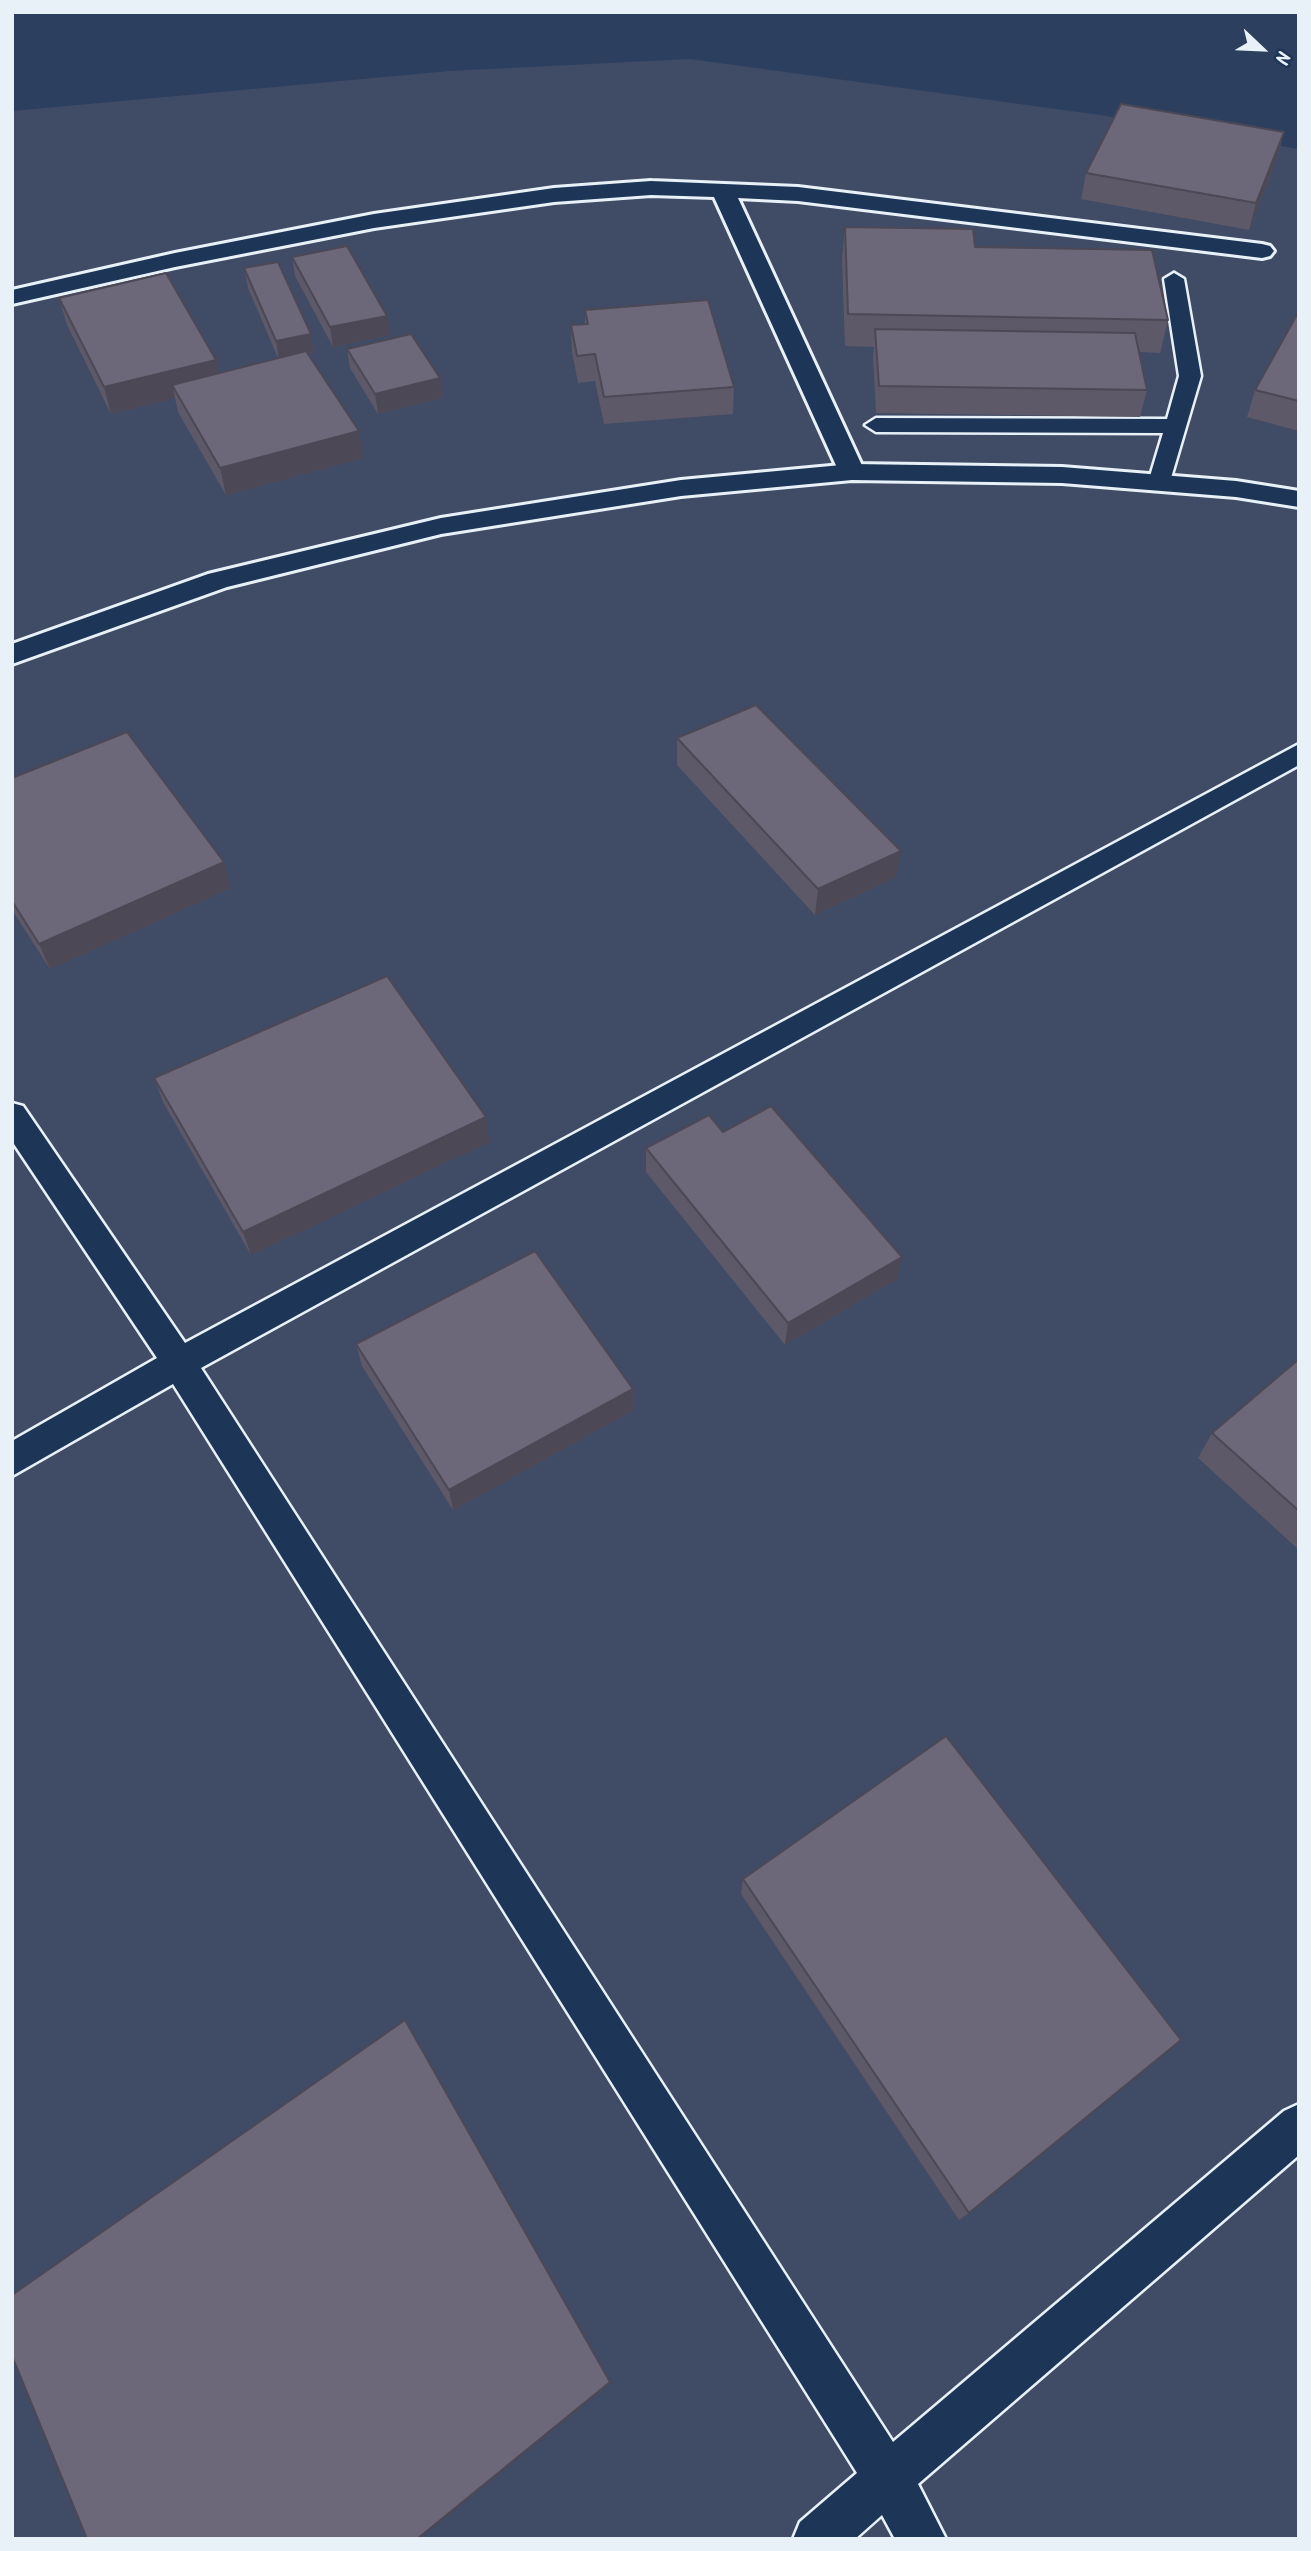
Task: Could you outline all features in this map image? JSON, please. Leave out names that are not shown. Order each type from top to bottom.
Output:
[{"type":"street","points":[[12,297],[175,260],[388,219],[582,193],[650,188],[798,194],[1262,251]]},
{"type":"street","points":[[723,191],[852,472]]},
{"type":"street","points":[[12,655],[218,580],[441,526],[681,488],[852,472],[1062,475],[1236,489],[1299,499]]},
{"type":"lane","points":[[1160,483],[1190,376],[1174,279]]},
{"type":"lane","points":[[876,425],[1176,426]]},
{"type":"lane","points":[[12,1460],[179,1363],[1299,752]]},
{"type":"lane","points":[[12,1115],[179,1363],[888,2479],[922,2539]]},
{"type":"lane","points":[[817,2539],[1299,2126]]},
{"type":"shaded area","points":[[690,59],[1100,115],[1299,149],[1299,2539],[12,2539],[12,111],[450,71]]},
{"type":"building","points":[[1121,104],[1284,132],[1256,203],[1086,173]]},
{"type":"building","points":[[845,227],[973,229],[975,247],[1152,250],[1168,320],[848,314]]},
{"type":"building","points":[[347,246],[387,316],[330,327],[292,257]]},
{"type":"building","points":[[278,262],[311,334],[276,341],[244,268]]},
{"type":"building","points":[[166,273],[216,360],[104,387],[59,298]]},
{"type":"building","points":[[708,300],[734,387],[604,397],[595,354],[577,356],[571,325],[588,324],[585,310]]},
{"type":"building","points":[[1299,311],[1299,401],[1255,390]]},
{"type":"building","points":[[875,329],[1135,333],[1147,390],[879,386]]},
{"type":"building","points":[[411,334],[440,378],[375,394],[347,349]]},
{"type":"building","points":[[306,351],[359,431],[220,468],[172,385]]},
{"type":"building","points":[[756,705],[901,851],[818,889],[677,738]]},
{"type":"building","points":[[127,732],[224,862],[39,944],[12,901],[12,778]]},
{"type":"building","points":[[387,976],[486,1117],[243,1232],[154,1078]]},
{"type":"building","points":[[771,1106],[902,1257],[788,1323],[646,1148],[709,1115],[723,1132]]},
{"type":"building","points":[[535,1251],[633,1389],[449,1490],[356,1344]]},
{"type":"building","points":[[1299,1359],[1299,1511],[1212,1433]]},
{"type":"building","points":[[946,1736],[1181,2040],[969,2213],[743,1879]]},
{"type":"building","points":[[405,2020],[610,2382],[417,2539],[87,2539],[12,2356],[12,2295]]}]
